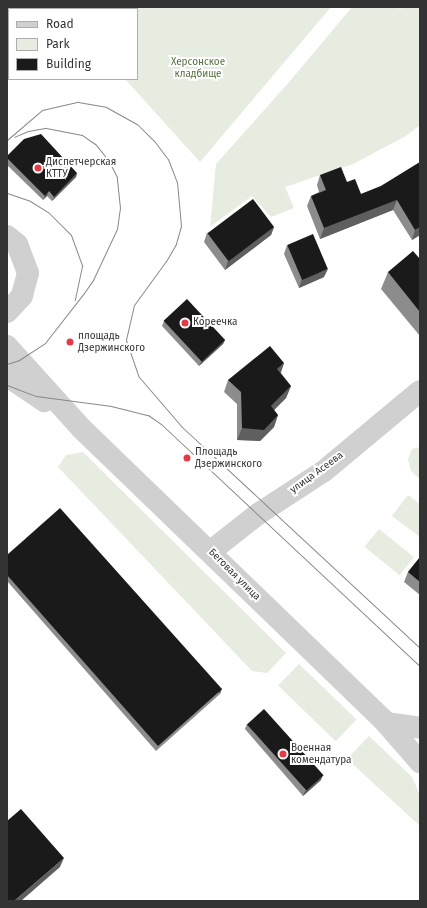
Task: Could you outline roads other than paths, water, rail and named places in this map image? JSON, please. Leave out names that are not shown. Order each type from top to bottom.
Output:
[{"type":"street","points":[[7,236],[17,244],[28,272],[22,296],[7,312]]},
{"type":"street","points":[[7,346],[81,428]]},
{"type":"street","points":[[7,376],[81,428]]},
{"type":"street","name":"улица Асеева","points":[[211,552],[258,514],[324,471],[420,391]]},
{"type":"street","name":"Беговая улица","points":[[81,428],[211,552],[386,723],[420,762]]},
{"type":"street","points":[[386,723],[420,728]]},
{"type":"tram line","points":[[7,140],[42,110],[78,102],[106,107],[137,124],[155,142],[168,159],[177,182],[181,226],[176,244],[166,261],[134,305],[126,340],[139,377],[182,427],[420,648]]},
{"type":"tram line","points":[[7,364],[19,360],[45,343],[84,293],[93,280],[117,229],[120,208],[117,177],[109,161],[95,144],[82,135],[45,128],[28,131],[14,137]]},
{"type":"tram line","points":[[7,193],[30,201],[49,213],[71,235],[82,266],[75,300]]},
{"type":"tram line","points":[[7,385],[36,396],[111,406],[148,415],[161,424],[420,666]]},
{"type":"place","name":"Диспетчерская КТТУ","points":[[38,168]]},
{"type":"place","name":"Кореечка","points":[[185,323]]},
{"type":"place","name":"площадь Дзержинского","points":[[70,342]]},
{"type":"place","name":"Площадь Дзержинского","points":[[187,458]]},
{"type":"place","name":"Военная комендатура","points":[[283,754]]},
{"type":"park label","name":"Херсонское кладбище","points":[[198,68]]}]
